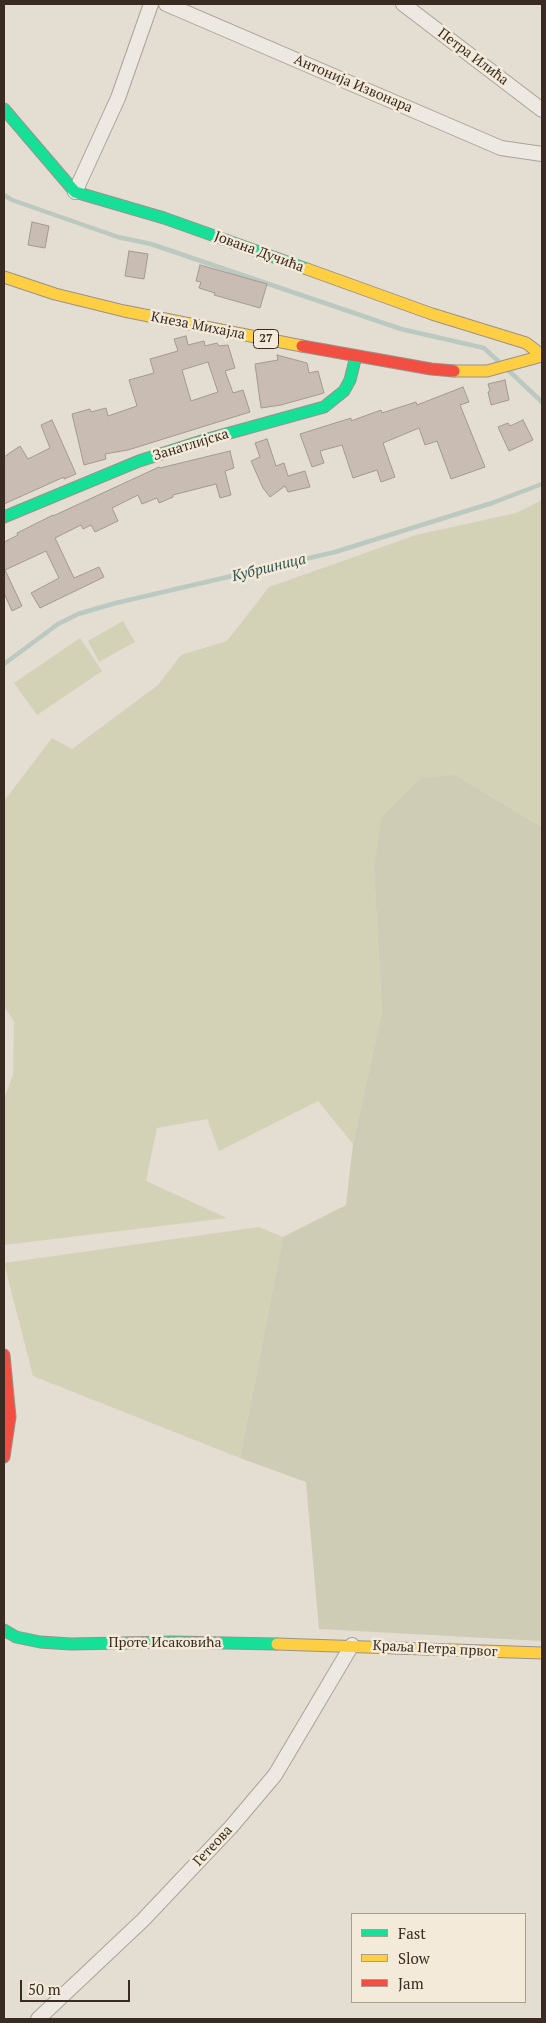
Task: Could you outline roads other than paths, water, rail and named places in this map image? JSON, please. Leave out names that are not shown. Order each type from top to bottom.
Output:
[{"type":"street","points":[[4,109],[75,192],[118,98],[151,4]]},
{"type":"street","name":"Антонија Извонара","points":[[166,4],[502,148],[542,154]]},
{"type":"street","name":"Петра Илића","points":[[404,4],[542,110]]},
{"type":"street","name":"Јована Дучића","points":[[75,192],[164,218],[432,314],[526,343],[542,356]]},
{"type":"street","name":"Кнеза Михајла","points":[[4,277],[56,294],[124,310],[356,356],[450,371],[487,371],[542,356]]},
{"type":"street","name":"Занатлијска","points":[[4,517],[139,461],[208,439],[324,407],[344,391],[350,380],[356,356]]},
{"type":"street","points":[[4,1355],[8,1373],[10,1417],[4,1458]]},
{"type":"street","name":"Проте Исаковића","points":[[4,1630],[16,1637],[40,1642],[71,1644],[174,1642],[329,1645]]},
{"type":"street","name":"Краља Петра првог","points":[[329,1645],[542,1653]]},
{"type":"street","name":"Гетеова","points":[[38,2019],[143,1920],[231,1827],[276,1775],[352,1645]]},
{"type":"waterway","points":[[4,195],[12,200],[118,237],[151,244],[401,329],[484,348],[498,361]]},
{"type":"waterway","points":[[509,371],[542,402]]},
{"type":"waterway","name":"Кубршница","points":[[4,664],[58,624],[78,614],[116,603],[335,552],[492,503],[542,484]]}]
